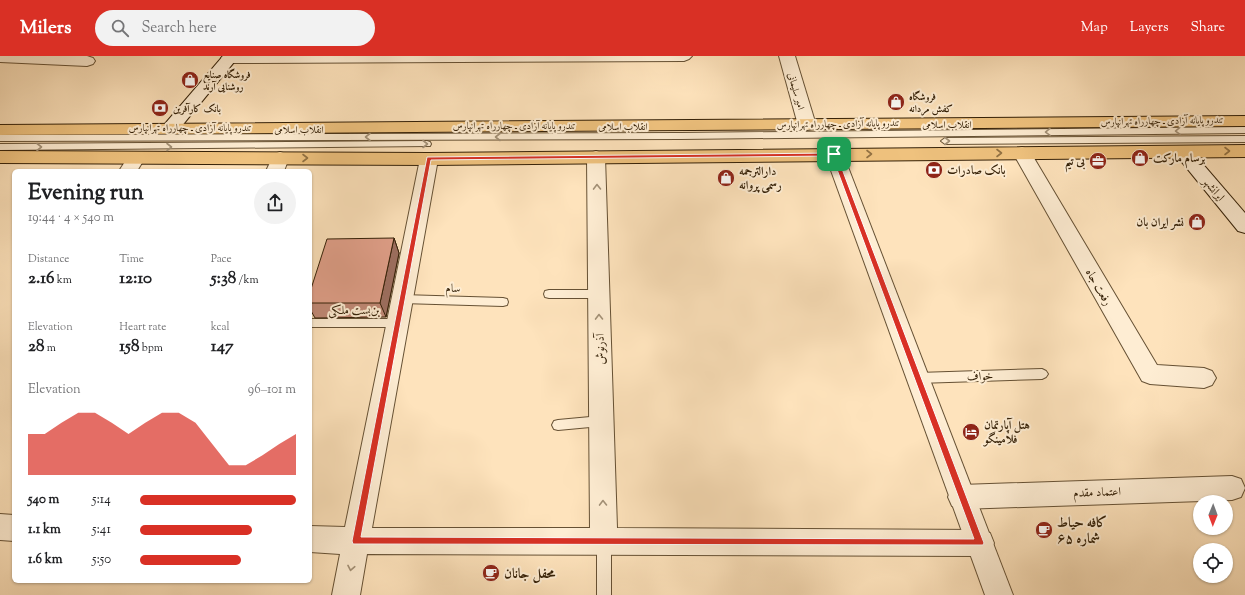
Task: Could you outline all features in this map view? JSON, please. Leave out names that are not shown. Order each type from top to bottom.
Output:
[{"type":"main road","name":"انقلاب اسلامی","points":[[0,130],[170,130],[1245,121]]},
{"type":"main road","points":[[0,157],[132,165],[277,165],[429,159],[1245,151]]},
{"type":"street","points":[[170,130],[230,57],[684,56]]},
{"type":"street","name":"امیر سلیمانی","points":[[787,56],[807,125]]},
{"type":"street","points":[[0,57],[87,61]]},
{"type":"street","name":"ایرانشهر","points":[[1183,152],[1245,226]]},
{"type":"street","name":"رفعت جاه","points":[[1022,153],[1150,374],[1204,378]]},
{"type":"street","points":[[834,154],[961,497],[999,595]]},
{"type":"street","name":"آذرنوش","points":[[596,157],[604,542]]},
{"type":"street","points":[[346,595],[429,159]]},
{"type":"street","name":"اعتماد مقدم","points":[[961,497],[1232,488]]},
{"type":"street","points":[[0,527],[12,528]]},
{"type":"street","points":[[312,539],[356,541],[980,543]]},
{"type":"lane","name":"تندرو پایانه آزادی ـ چهارراه تهرانپارس","points":[[0,138],[664,136],[1245,130]]},
{"type":"lane","points":[[0,147],[1245,139]]},
{"type":"lane","points":[[549,294],[599,294]]},
{"type":"lane","name":"سام","points":[[402,299],[503,302]]},
{"type":"lane","name":"بن‌بست ملکی","points":[[312,323],[398,323]]},
{"type":"lane","name":"خواف","points":[[918,378],[1042,374]]},
{"type":"lane","points":[[558,425],[601,421]]},
{"type":"lane","points":[[604,542],[604,595]]},
{"type":"building","points":[[394,238],[380,303],[312,303],[312,286],[327,239]]},
{"type":"place","name":"فروشگاه صنایع روشنایی آرند","points":[[190,80]]},
{"type":"place","name":"فروشگاه کفش مردانه","points":[[896,102]]},
{"type":"place","name":"بانک کارآفرین","points":[[160,108]]},
{"type":"place","name":"برسام مارکت","points":[[1140,158]]},
{"type":"place","name":"بی تیم","points":[[1098,161]]},
{"type":"place","name":"بانک صادرات","points":[[934,170]]},
{"type":"place","name":"دارالترجمه رسمی پروانه","points":[[726,178]]},
{"type":"place","name":"نشر ایران بان","points":[[1197,222]]},
{"type":"place","name":"هتل آپارتمان فلامینگو","points":[[971,432]]},
{"type":"place","name":"کافه حياط شماره ۶۵","points":[[1044,530]]},
{"type":"place","name":"محفل جانان","points":[[491,573]]},
{"type":"route","points":[[834,154],[961,497],[980,543],[356,541],[429,159],[834,154]]}]
